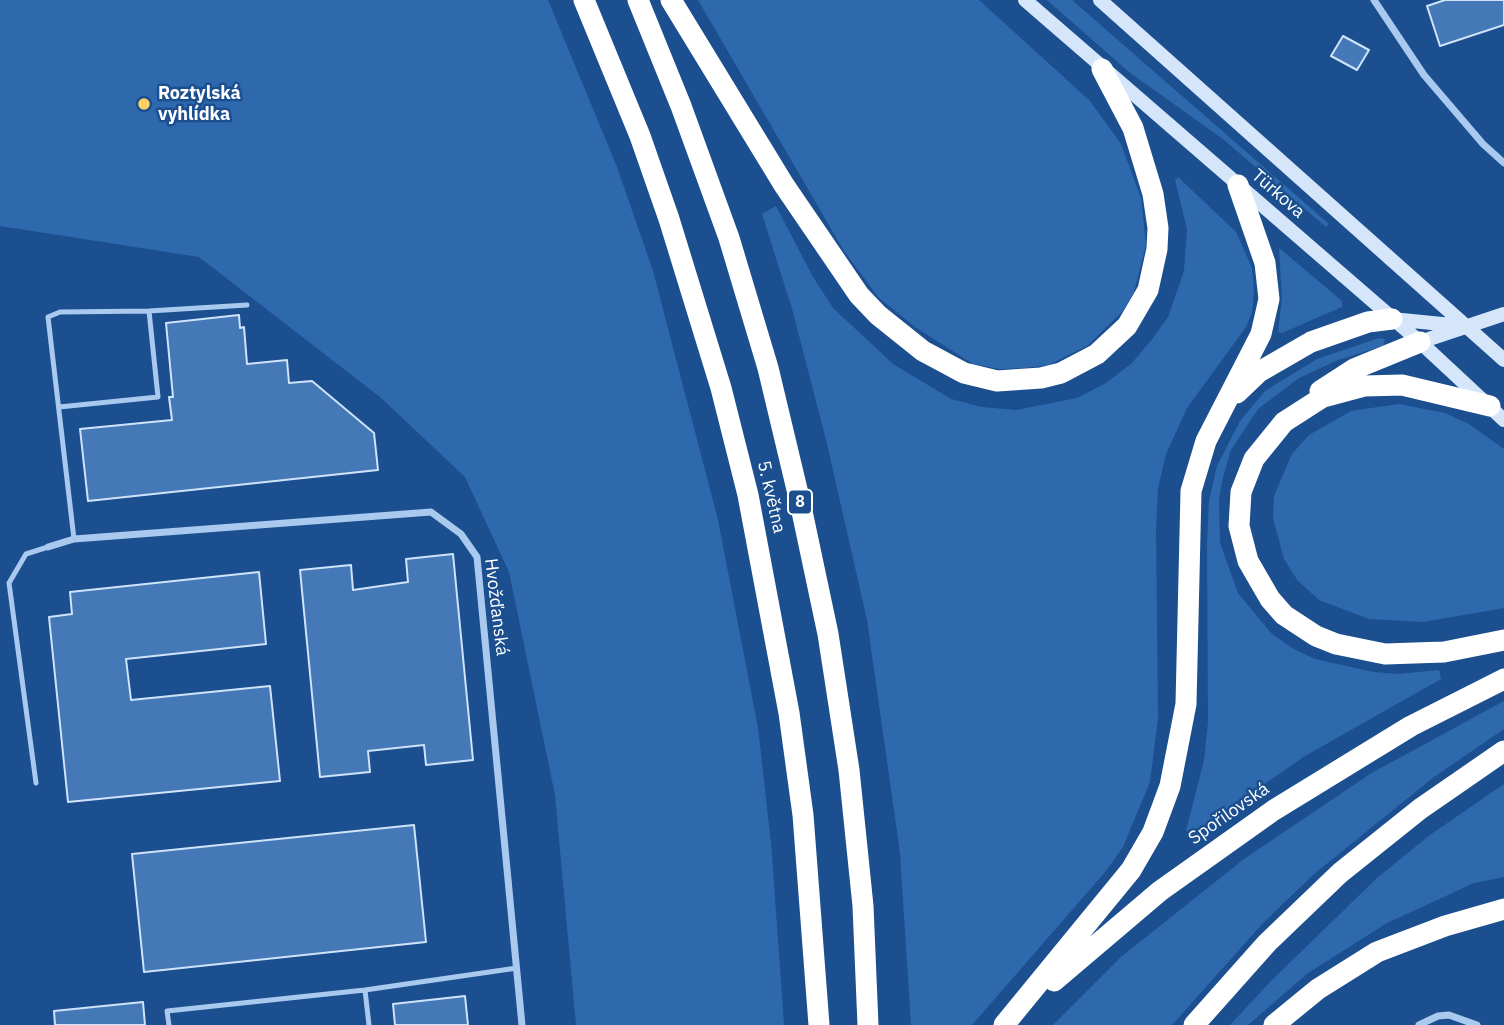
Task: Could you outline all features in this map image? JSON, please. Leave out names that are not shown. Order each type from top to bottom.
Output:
[{"type":"highway","name":"5. května","points":[[584,0],[640,136],[673,231],[721,387],[748,495],[793,739],[813,918],[819,1025]]},
{"type":"highway","name":"5. května","points":[[638,0],[681,106],[729,238],[768,368],[800,502],[828,634],[849,770],[863,906],[868,1025]]},
{"type":"highway","points":[[671,0],[784,185],[859,295],[878,315],[923,351],[964,373],[998,381],[1041,378],[1080,365],[1113,341],[1127,326],[1148,290],[1157,250],[1158,228],[1153,194],[1133,128],[1102,69]]},
{"type":"highway","points":[[1006,1025],[1131,870],[1161,811],[1170,786],[1186,704],[1192,491],[1198,461],[1261,334],[1269,299],[1265,263],[1238,185]]},
{"type":"highway","points":[[1219,417],[1247,383],[1275,361],[1332,333],[1368,322],[1392,319]]},
{"type":"highway","points":[[1420,342],[1354,369],[1313,397],[1275,430],[1245,477],[1239,508],[1242,545],[1258,582],[1284,615],[1316,636],[1385,654],[1444,652],[1504,640]]},
{"type":"highway","points":[[1295,413],[1341,391],[1388,384],[1423,388],[1497,413]]},
{"type":"highway","name":"Spořilovská","points":[[1006,1025],[1108,933],[1235,837],[1318,781],[1411,726],[1504,679]]},
{"type":"highway","points":[[1194,1025],[1267,943],[1340,873],[1420,808],[1504,751]]},
{"type":"highway","points":[[1274,1025],[1318,989],[1377,952],[1445,926],[1504,909]]},
{"type":"main road","name":"Türkova","points":[[1025,0],[1420,342],[1497,413]]},
{"type":"main road","name":"Türkova","points":[[1100,0],[1504,360]]},
{"type":"main road","points":[[1420,342],[1504,314]]},
{"type":"main road","points":[[1392,319],[1466,327]]},
{"type":"street","points":[[1374,0],[1424,75],[1483,144],[1504,163]]},
{"type":"street","name":"Hvožďanská","points":[[48,547],[74,539],[431,512],[461,534],[477,557],[522,1025]]},
{"type":"street","points":[[1419,1025],[1438,1016],[1449,1015],[1477,1025]]},
{"type":"lane","points":[[74,539],[48,317],[60,312],[149,311],[247,304]]},
{"type":"lane","points":[[58,407],[158,397],[149,311]]},
{"type":"lane","points":[[36,783],[9,583],[26,554],[48,547]]},
{"type":"lane","points":[[169,1025],[167,1011],[365,990],[517,968]]},
{"type":"lane","points":[[365,990],[369,1025]]},
{"type":"shaded area","points":[[0,0],[548,0],[617,167],[653,271],[718,520],[758,728],[771,843],[784,1025],[576,1025],[555,795],[509,572],[465,477],[380,397],[199,257],[0,226]]},
{"type":"shaded area","points":[[698,0],[979,0],[1090,101],[1121,144],[1141,198],[1146,245],[1134,292],[1123,311],[1087,346],[1048,365],[1025,368],[1000,369],[973,364],[915,327],[878,297],[844,251]]},
{"type":"shaded area","points":[[1047,0],[1072,0],[1329,224],[1326,227],[1223,139],[1129,72]]},
{"type":"shaded area","points":[[1178,177],[1236,232],[1252,268],[1254,291],[1252,313],[1246,327],[1187,408],[1166,454],[1158,488],[1158,718],[1150,782],[1123,847],[1106,871],[972,1025],[911,1025],[900,853],[867,620],[827,444],[793,312],[762,214],[776,206],[813,277],[833,308],[893,364],[951,399],[982,407],[1016,410],[1077,398],[1106,383],[1132,363],[1168,317],[1184,271],[1187,229],[1175,180]]},
{"type":"shaded area","points":[[1279,248],[1342,301],[1342,307],[1282,333],[1278,332],[1282,298]]},
{"type":"shaded area","points":[[1379,338],[1385,339],[1383,346],[1338,360],[1299,378],[1258,409],[1231,450],[1223,477],[1219,500],[1220,543],[1238,593],[1271,633],[1292,648],[1315,659],[1373,672],[1398,674],[1439,670],[1441,679],[1305,756],[1192,834],[1186,831],[1204,760],[1208,723],[1207,544],[1209,501],[1217,466],[1240,421],[1265,391],[1317,359]]},
{"type":"shaded area","points":[[1399,404],[1445,413],[1469,424],[1504,449],[1504,608],[1423,622],[1369,619],[1319,600],[1298,581],[1284,559],[1273,518],[1274,496],[1292,454],[1309,435],[1351,411]]},
{"type":"shaded area","points":[[1504,701],[1504,729],[1434,777],[1314,874],[1264,922],[1172,1025],[1053,1025],[1121,957],[1244,859],[1370,774]]},
{"type":"shaded area","points":[[1504,784],[1504,877],[1474,883],[1387,923],[1308,973],[1248,1025],[1230,1025],[1272,980],[1377,878],[1430,835]]},
{"type":"building","points":[[1445,0],[1504,0],[1504,25],[1440,46],[1427,6]]},
{"type":"building","points":[[1343,36],[1369,50],[1357,70],[1331,56]]},
{"type":"building","points":[[239,315],[240,328],[244,327],[247,364],[287,360],[289,383],[312,381],[374,433],[378,470],[88,501],[80,429],[172,420],[169,397],[173,397],[166,323]]},
{"type":"building","points":[[453,554],[473,760],[426,765],[424,745],[368,751],[370,772],[320,777],[300,570],[351,565],[353,590],[408,582],[406,559]]},
{"type":"building","points":[[259,572],[266,644],[126,659],[131,700],[270,686],[280,781],[68,802],[49,617],[72,614],[70,592]]},
{"type":"building","points":[[414,825],[426,942],[144,972],[132,854]]},
{"type":"building","points":[[465,996],[468,1025],[395,1025],[393,1004]]},
{"type":"building","points":[[143,1002],[145,1025],[55,1025],[54,1011]]},
{"type":"place","name":"Roztylská vyhlídka","points":[[144,104]]}]
